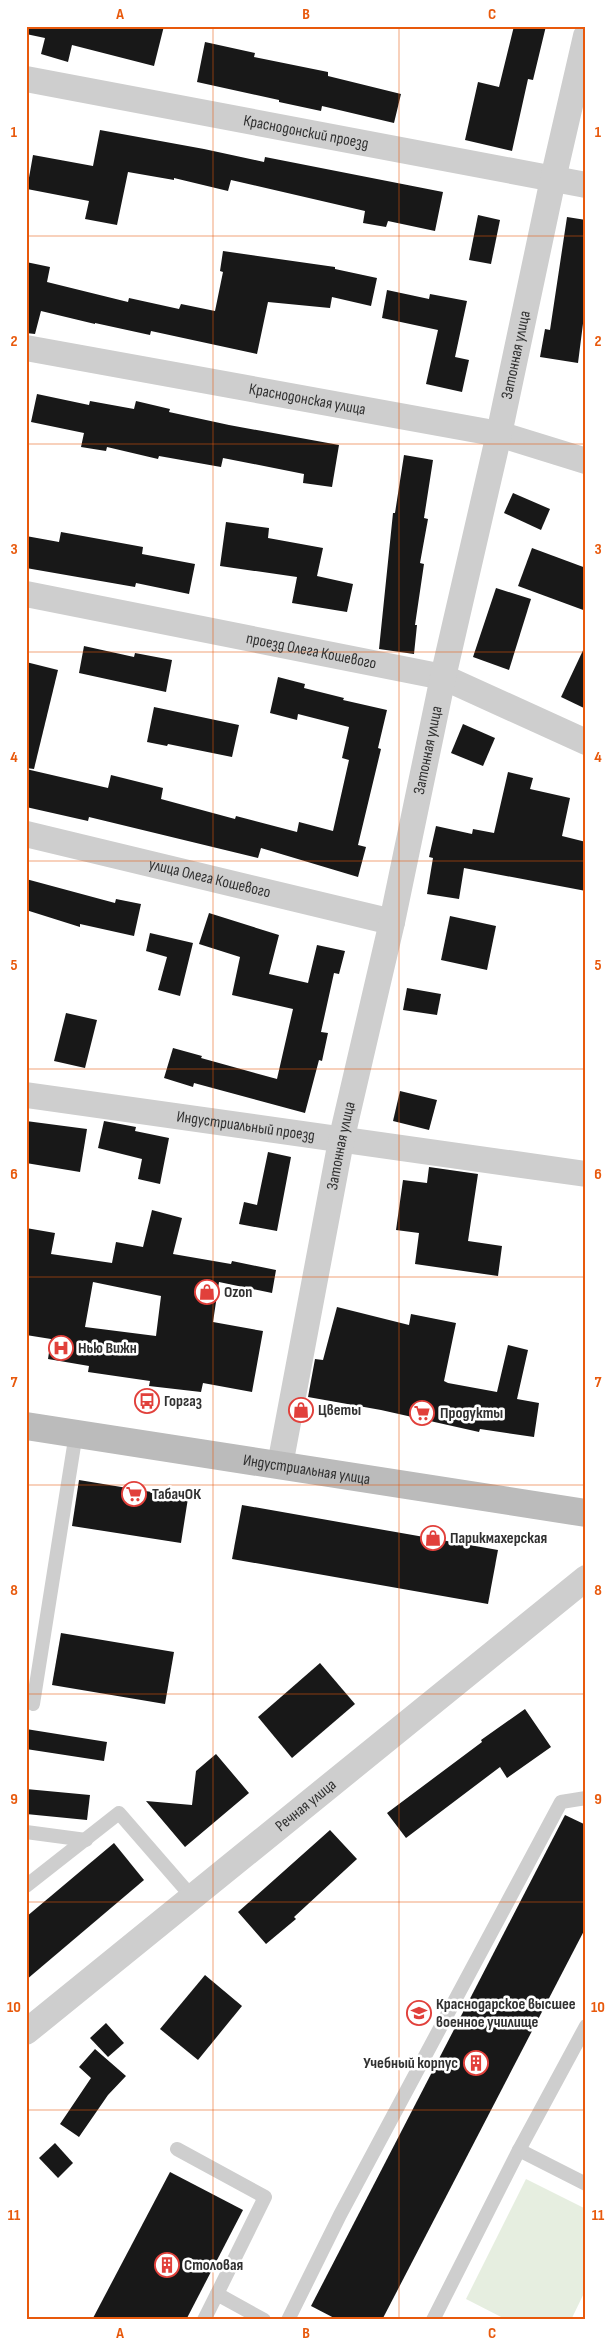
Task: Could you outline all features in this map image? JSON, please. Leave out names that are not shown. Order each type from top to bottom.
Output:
[{"type":"main road","name":"Индустриальная улица","points":[[26,1426],[586,1513]]},
{"type":"street","name":"Затонная улица","points":[[280,1465],[340,1141],[392,922],[443,677],[499,434],[553,179],[586,36]]},
{"type":"street","name":"Краснодонский проезд","points":[[26,79],[586,185]]},
{"type":"street","name":"Краснодонская улица","points":[[26,348],[499,434],[586,460]]},
{"type":"street","name":"проезд Олега Кошевого","points":[[26,594],[443,677],[586,742]]},
{"type":"street","name":"улица Олега Кошевого","points":[[26,834],[392,922]]},
{"type":"street","name":"Индустриальный проезд","points":[[26,1095],[340,1141],[586,1174]]},
{"type":"street","name":"Речная улица","points":[[26,2032],[586,1578]]},
{"type":"lane","points":[[33,1704],[76,1433]]},
{"type":"lane","points":[[288,2320],[340,2216],[561,1802],[586,1798]]},
{"type":"lane","points":[[26,1886],[119,1814],[192,1898]]},
{"type":"lane","points":[[26,1832],[86,1840]]},
{"type":"lane","points":[[433,2320],[519,2150],[586,2026]]},
{"type":"lane","points":[[177,2149],[265,2197],[204,2320]]},
{"type":"lane","points":[[519,2150],[586,2184]]},
{"type":"lane","points":[[217,2294],[264,2320]]},
{"type":"shaded area","points":[[526,2179],[586,2209],[586,2289],[571,2320],[507,2320],[466,2299]]},
{"type":"building","points":[[27,26],[164,26],[154,66],[72,45],[68,62],[41,54],[45,38],[26,34]]},
{"type":"building","points":[[514,26],[546,26],[533,80],[528,79],[512,151],[465,140],[478,82],[499,87]]},
{"type":"building","points":[[205,42],[255,53],[254,57],[328,72],[328,76],[401,94],[394,123],[322,106],[321,111],[197,82]]},
{"type":"building","points":[[100,130],[264,162],[265,157],[443,192],[435,231],[388,221],[386,227],[363,223],[365,211],[231,180],[228,191],[174,178],[174,180],[128,172],[117,225],[85,219],[89,201],[27,189],[33,155],[93,166]]},
{"type":"building","points":[[478,215],[500,220],[491,264],[469,260]]},
{"type":"building","points":[[567,217],[586,220],[586,300],[578,363],[540,357],[545,329],[550,330]]},
{"type":"building","points":[[223,251],[335,267],[335,269],[377,278],[371,306],[332,297],[330,308],[268,302],[257,354],[151,331],[150,335],[41,311],[35,334],[26,333],[26,262],[50,267],[47,282],[128,302],[129,298],[179,309],[181,304],[215,311],[223,272],[220,271]]},
{"type":"building","points":[[387,290],[429,299],[430,294],[467,301],[455,357],[469,360],[462,392],[426,384],[438,330],[382,318]]},
{"type":"building","points":[[37,394],[89,405],[90,401],[134,409],[136,401],[170,409],[169,412],[339,445],[332,487],[303,483],[304,474],[223,458],[221,467],[159,456],[158,459],[107,447],[106,451],[81,447],[84,433],[31,422]]},
{"type":"building","points":[[404,455],[433,460],[424,518],[428,519],[420,563],[424,564],[415,625],[417,625],[414,654],[379,649],[393,513],[395,513]]},
{"type":"building","points":[[513,493],[550,509],[541,530],[504,513]]},
{"type":"building","points":[[226,522],[269,528],[268,538],[323,548],[317,576],[353,584],[347,612],[292,603],[297,577],[220,566]]},
{"type":"building","points":[[61,532],[143,547],[142,554],[195,564],[189,594],[136,583],[135,587],[26,568],[26,536],[59,542]]},
{"type":"building","points":[[532,548],[586,568],[586,611],[518,586]]},
{"type":"building","points":[[496,588],[531,599],[509,670],[473,657]]},
{"type":"building","points":[[586,644],[586,709],[561,697]]},
{"type":"building","points":[[84,646],[134,657],[135,653],[172,660],[166,692],[79,673]]},
{"type":"building","points":[[26,662],[58,670],[34,769],[26,768]]},
{"type":"building","points":[[278,677],[305,684],[304,688],[344,698],[343,700],[387,710],[378,748],[381,749],[358,845],[366,847],[358,877],[261,848],[258,858],[89,817],[88,821],[26,807],[26,769],[108,788],[111,775],[163,788],[161,799],[235,819],[236,816],[297,832],[299,822],[333,831],[349,760],[342,758],[349,727],[298,714],[297,720],[270,713]]},
{"type":"building","points":[[154,707],[239,725],[232,757],[168,744],[167,746],[147,742]]},
{"type":"building","points":[[463,724],[495,738],[483,766],[451,753]]},
{"type":"building","points":[[508,772],[533,778],[530,789],[570,798],[562,836],[586,842],[586,891],[464,868],[459,899],[427,894],[433,858],[429,857],[436,826],[472,834],[473,829],[494,833]]},
{"type":"building","points":[[26,879],[115,903],[116,899],[141,904],[134,936],[80,924],[80,927],[26,910]]},
{"type":"building","points":[[209,913],[279,935],[269,974],[308,983],[317,945],[345,951],[339,974],[334,973],[321,1032],[328,1033],[322,1061],[319,1060],[305,1113],[194,1083],[193,1087],[164,1078],[173,1048],[202,1056],[201,1058],[277,1079],[293,1009],[232,995],[240,957],[199,944]]},
{"type":"building","points":[[450,916],[496,926],[487,970],[441,960]]},
{"type":"building","points":[[150,933],[193,943],[180,996],[158,990],[167,957],[146,951]]},
{"type":"building","points":[[407,988],[441,994],[437,1015],[403,1010]]},
{"type":"building","points":[[66,1013],[97,1020],[85,1068],[54,1061]]},
{"type":"building","points":[[400,1091],[437,1100],[429,1130],[393,1121]]},
{"type":"building","points":[[26,1121],[87,1129],[80,1172],[26,1163]]},
{"type":"building","points":[[104,1121],[136,1127],[135,1131],[169,1138],[160,1184],[138,1179],[142,1159],[98,1148]]},
{"type":"building","points":[[268,1152],[291,1157],[277,1231],[239,1224],[244,1202],[257,1205]]},
{"type":"building","points":[[429,1167],[478,1174],[468,1241],[502,1246],[498,1276],[415,1264],[419,1233],[396,1230],[403,1180],[427,1183]]},
{"type":"building","points":[[152,1210],[182,1218],[173,1254],[231,1264],[232,1261],[276,1270],[272,1293],[219,1282],[213,1322],[263,1331],[252,1392],[203,1383],[201,1392],[149,1386],[150,1381],[88,1372],[89,1366],[48,1359],[51,1339],[26,1335],[26,1228],[55,1233],[51,1254],[112,1263],[116,1242],[143,1247]],"holes":[[[93,1282],[161,1296],[156,1336],[85,1327]]]},
{"type":"building","points":[[337,1307],[409,1325],[411,1314],[456,1323],[444,1381],[448,1383],[497,1392],[508,1345],[528,1350],[517,1399],[539,1403],[534,1437],[480,1429],[479,1432],[381,1410],[308,1397],[315,1359],[323,1360]]},
{"type":"building","points":[[79,1480],[188,1498],[181,1543],[72,1526]]},
{"type":"building","points":[[242,1505],[498,1550],[488,1604],[232,1559]]},
{"type":"building","points":[[61,1633],[174,1652],[165,1704],[52,1685]]},
{"type":"building","points":[[320,1663],[355,1704],[292,1758],[258,1717]]},
{"type":"building","points":[[525,1709],[551,1747],[507,1778],[500,1767],[406,1838],[387,1813],[482,1742],[481,1740]]},
{"type":"building","points":[[26,1729],[107,1742],[104,1761],[26,1749]]},
{"type":"building","points":[[216,1754],[249,1793],[185,1847],[146,1801],[192,1805],[196,1771]]},
{"type":"building","points":[[26,1789],[90,1795],[87,1820],[26,1814]]},
{"type":"building","points":[[565,1815],[586,1825],[586,1927],[382,2320],[338,2320],[311,2306]]},
{"type":"building","points":[[330,1830],[357,1859],[294,1917],[296,1919],[266,1944],[238,1912]]},
{"type":"building","points":[[114,1843],[144,1880],[26,1980],[26,1917]]},
{"type":"building","points":[[205,1975],[242,2006],[198,2060],[160,2029]]},
{"type":"building","points":[[106,2023],[124,2043],[108,2057],[90,2038]]},
{"type":"building","points":[[95,2049],[126,2076],[108,2095],[79,2137],[60,2124],[91,2078],[79,2067]]},
{"type":"building","points":[[55,2143],[73,2163],[58,2178],[39,2158]]},
{"type":"building","name":"Столовая","points":[[170,2172],[243,2210],[186,2320],[92,2320]]},
{"type":"place","name":"Ozon","points":[[207,1292]]},
{"type":"place","name":"Нью Вижн","points":[[61,1348]]},
{"type":"place","name":"Горгаз","points":[[147,1401]]},
{"type":"place","name":"Цветы","points":[[301,1410]]},
{"type":"place","name":"Продукты","points":[[422,1413]]},
{"type":"place","name":"ТабачОК","points":[[134,1494]]},
{"type":"place","name":"Парикмахерская","points":[[433,1538]]},
{"type":"place","name":"Краснодарское высшее военное училище","points":[[419,2013]]},
{"type":"place","name":"Учебный корпус","points":[[476,2063]]},
{"type":"place","name":"Столовая","points":[[167,2265]]}]
